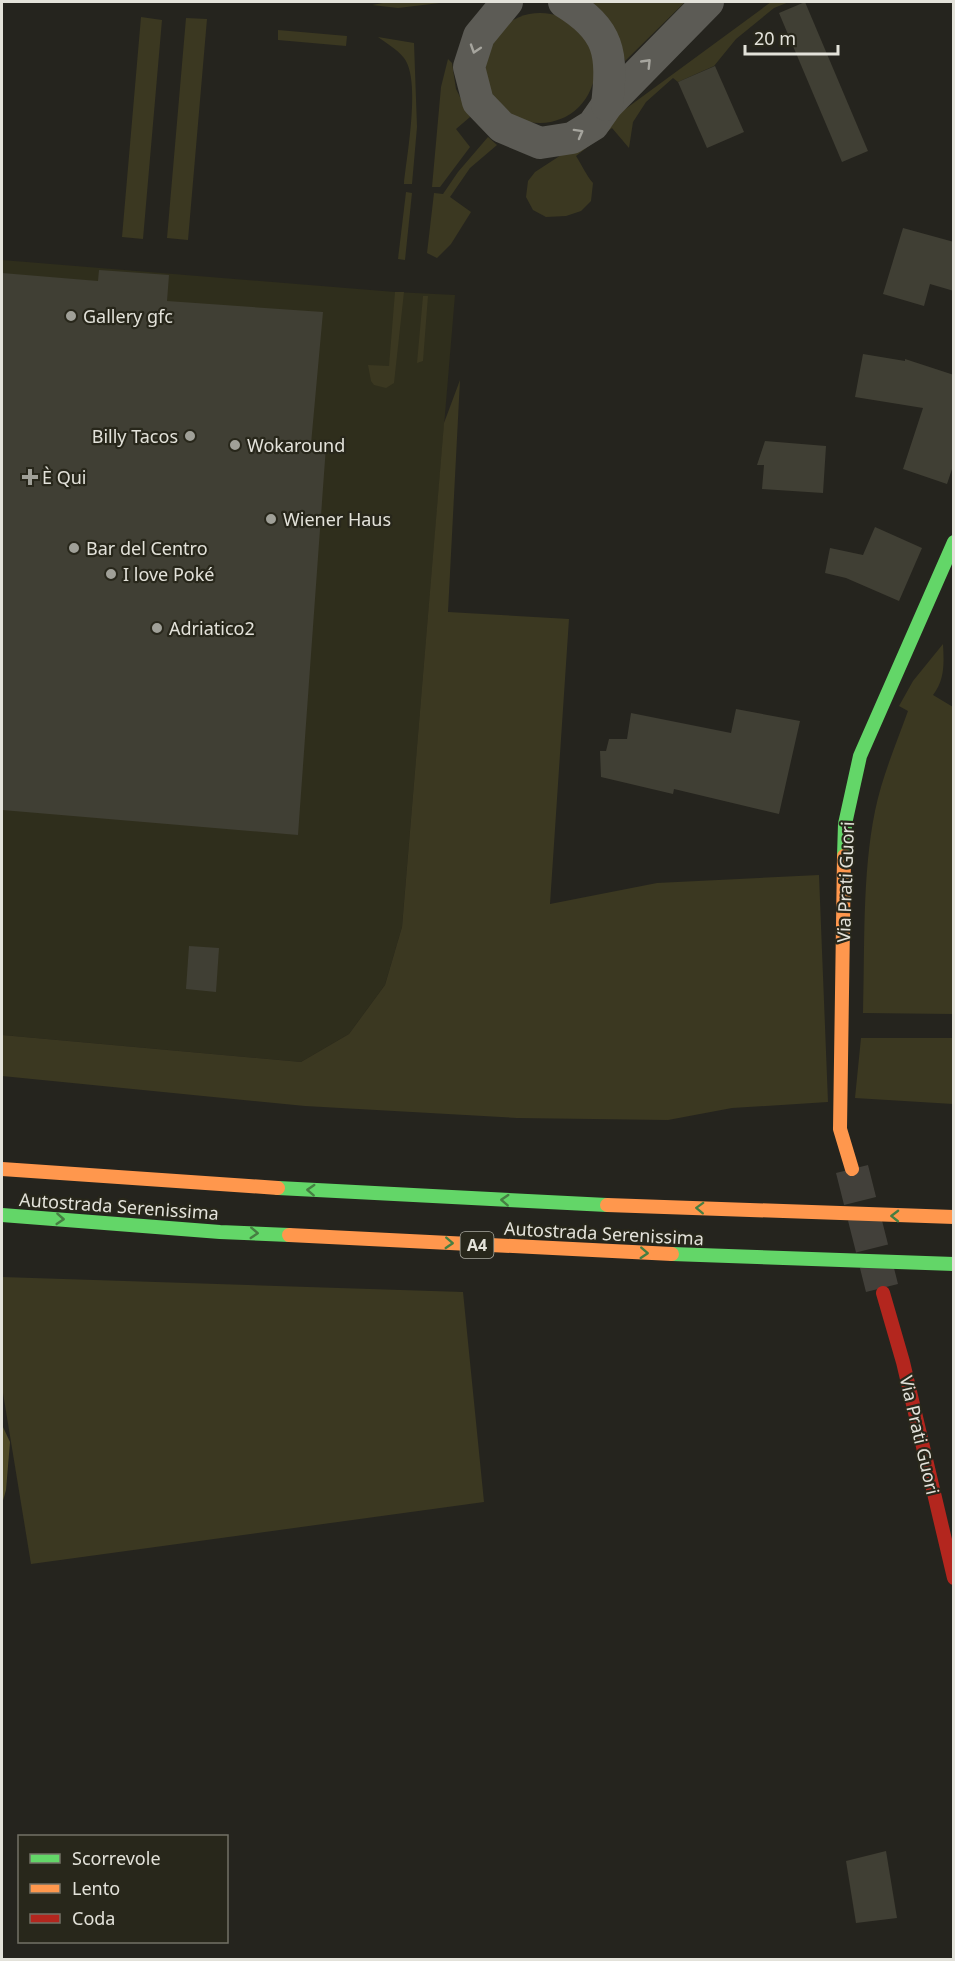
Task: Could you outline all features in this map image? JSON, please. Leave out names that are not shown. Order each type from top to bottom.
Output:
[{"type":"main road","name":"Via Prati Guori","points":[[852,1169],[840,1128],[845,824],[860,756],[954,542]]},
{"type":"main road","name":"Autostrada Serenissima","points":[[2,1169],[216,1185],[515,1200],[954,1217]]},
{"type":"main road","name":"Autostrada Serenissima","points":[[2,1215],[219,1232],[566,1249],[954,1264]]},
{"type":"main road","name":"Via Prati Guori","points":[[883,1293],[903,1362],[954,1578]]},
{"type":"street","points":[[507,2],[479,36],[469,67],[478,102],[502,127],[540,143],[572,138],[593,125],[607,105],[708,2]]},
{"type":"street","points":[[564,2],[596,25],[606,48],[611,70],[607,105]]},
{"type":"shaded area","points":[[388,2],[448,2],[398,8],[372,5]]},
{"type":"shaded area","points":[[591,2],[685,2],[625,61],[617,36],[609,21]]},
{"type":"shaded area","points":[[771,2],[789,2],[774,8],[736,39],[714,66],[678,82],[673,78],[646,102],[633,122],[629,148],[612,128],[576,156],[593,183],[591,201],[581,211],[566,216],[546,217],[533,210],[526,197],[528,181],[535,172],[575,146]]},
{"type":"shaded area","points":[[540,13],[561,17],[579,29],[591,47],[595,68],[591,89],[579,107],[561,119],[540,123],[519,119],[501,107],[489,89],[485,68],[489,47],[501,29],[519,17]]},
{"type":"shaded area","points":[[141,17],[162,20],[143,239],[122,237]]},
{"type":"shaded area","points":[[186,18],[207,19],[188,240],[167,238]]},
{"type":"shaded area","points":[[278,30],[347,36],[346,46],[278,40]]},
{"type":"shaded area","points":[[378,37],[414,43],[417,127],[412,184],[404,184],[412,118],[412,83],[409,68],[404,58],[395,49]]},
{"type":"shaded area","points":[[448,59],[452,63],[456,89],[470,117],[456,129],[470,147],[440,187],[432,187],[441,87]]},
{"type":"shaded area","points":[[488,137],[497,145],[470,168],[450,197],[471,212],[451,244],[437,258],[427,253],[434,193],[443,194],[458,172]]},
{"type":"shaded area","points":[[406,192],[412,193],[405,260],[398,259]]},
{"type":"shaded area","points":[[2,260],[455,295],[402,927],[385,985],[349,1034],[301,1062],[2,1035]]},
{"type":"shaded area","points":[[395,292],[404,292],[394,383],[386,388],[374,385],[368,365],[389,366]]},
{"type":"shaded area","points":[[423,296],[428,296],[423,361],[417,363]]},
{"type":"shaded area","points":[[460,380],[448,612],[569,619],[550,904],[657,883],[819,875],[828,1102],[732,1108],[668,1120],[517,1118],[305,1106],[2,1076],[2,1035],[301,1062],[349,1034],[385,985],[402,927],[444,423]]},
{"type":"shaded area","points":[[943,644],[942,677],[933,695],[953,707],[953,1014],[863,1013],[866,886],[875,811],[885,773],[908,711],[899,706],[913,681]]},
{"type":"shaded area","points":[[861,1038],[953,1038],[953,1104],[855,1098]]},
{"type":"shaded area","points":[[2,1277],[463,1292],[484,1502],[31,1564],[2,1387]]},
{"type":"shaded area","points":[[2,1425],[10,1442],[6,1490],[2,1504]]},
{"type":"building","points":[[805,2],[868,151],[842,162],[779,13]]},
{"type":"building","points":[[715,66],[744,132],[707,148],[678,82]]},
{"type":"building","points":[[903,228],[954,242],[954,291],[930,284],[924,306],[883,294]]},
{"type":"building","name":"Adriatico2","points":[[99,270],[169,275],[167,301],[323,312],[311,444],[326,446],[298,835],[2,810],[2,273],[98,281]]},
{"type":"building","points":[[863,354],[905,361],[905,359],[954,375],[954,463],[947,484],[903,469],[923,408],[855,397]]},
{"type":"building","points":[[765,441],[826,446],[823,493],[762,489],[764,465],[757,465]]},
{"type":"building","points":[[875,527],[922,548],[899,601],[846,578],[825,573],[830,548],[863,555]]},
{"type":"building","points":[[736,709],[800,721],[779,814],[674,789],[673,794],[601,777],[600,751],[606,751],[609,739],[627,739],[631,713],[731,733]]},
{"type":"building","points":[[189,946],[219,948],[216,992],[186,989]]},
{"type":"building","points":[[886,1851],[897,1918],[856,1923],[846,1861]]},
{"type":"tunnel","points":[[852,1169],[882,1288]]},
{"type":"traffic: fast","points":[[844,856],[845,824],[860,756],[954,542]]},
{"type":"traffic: fast","points":[[278,1188],[607,1205]]},
{"type":"traffic: fast","points":[[2,1215],[220,1232],[289,1235]]},
{"type":"traffic: fast","points":[[672,1254],[954,1264]]},
{"type":"traffic: slow","points":[[844,856],[840,1129],[852,1169]]},
{"type":"traffic: slow","points":[[2,1169],[278,1188]]},
{"type":"traffic: slow","points":[[607,1205],[954,1217]]},
{"type":"traffic: slow","points":[[289,1235],[672,1254]]},
{"type":"traffic: jam","points":[[883,1293],[903,1362],[954,1578]]},
{"type":"place","name":"Gallery gfc","points":[[71,316]]},
{"type":"place","name":"Billy Tacos","points":[[190,436]]},
{"type":"place","name":"Wokaround","points":[[235,445]]},
{"type":"place","name":"È Qui","points":[[30,477]]},
{"type":"place","name":"Wiener Haus","points":[[271,519]]},
{"type":"place","name":"Bar del Centro","points":[[74,548]]},
{"type":"place","name":"I love Poké","points":[[111,574]]},
{"type":"place","name":"Adriatico2","points":[[157,628]]}]
